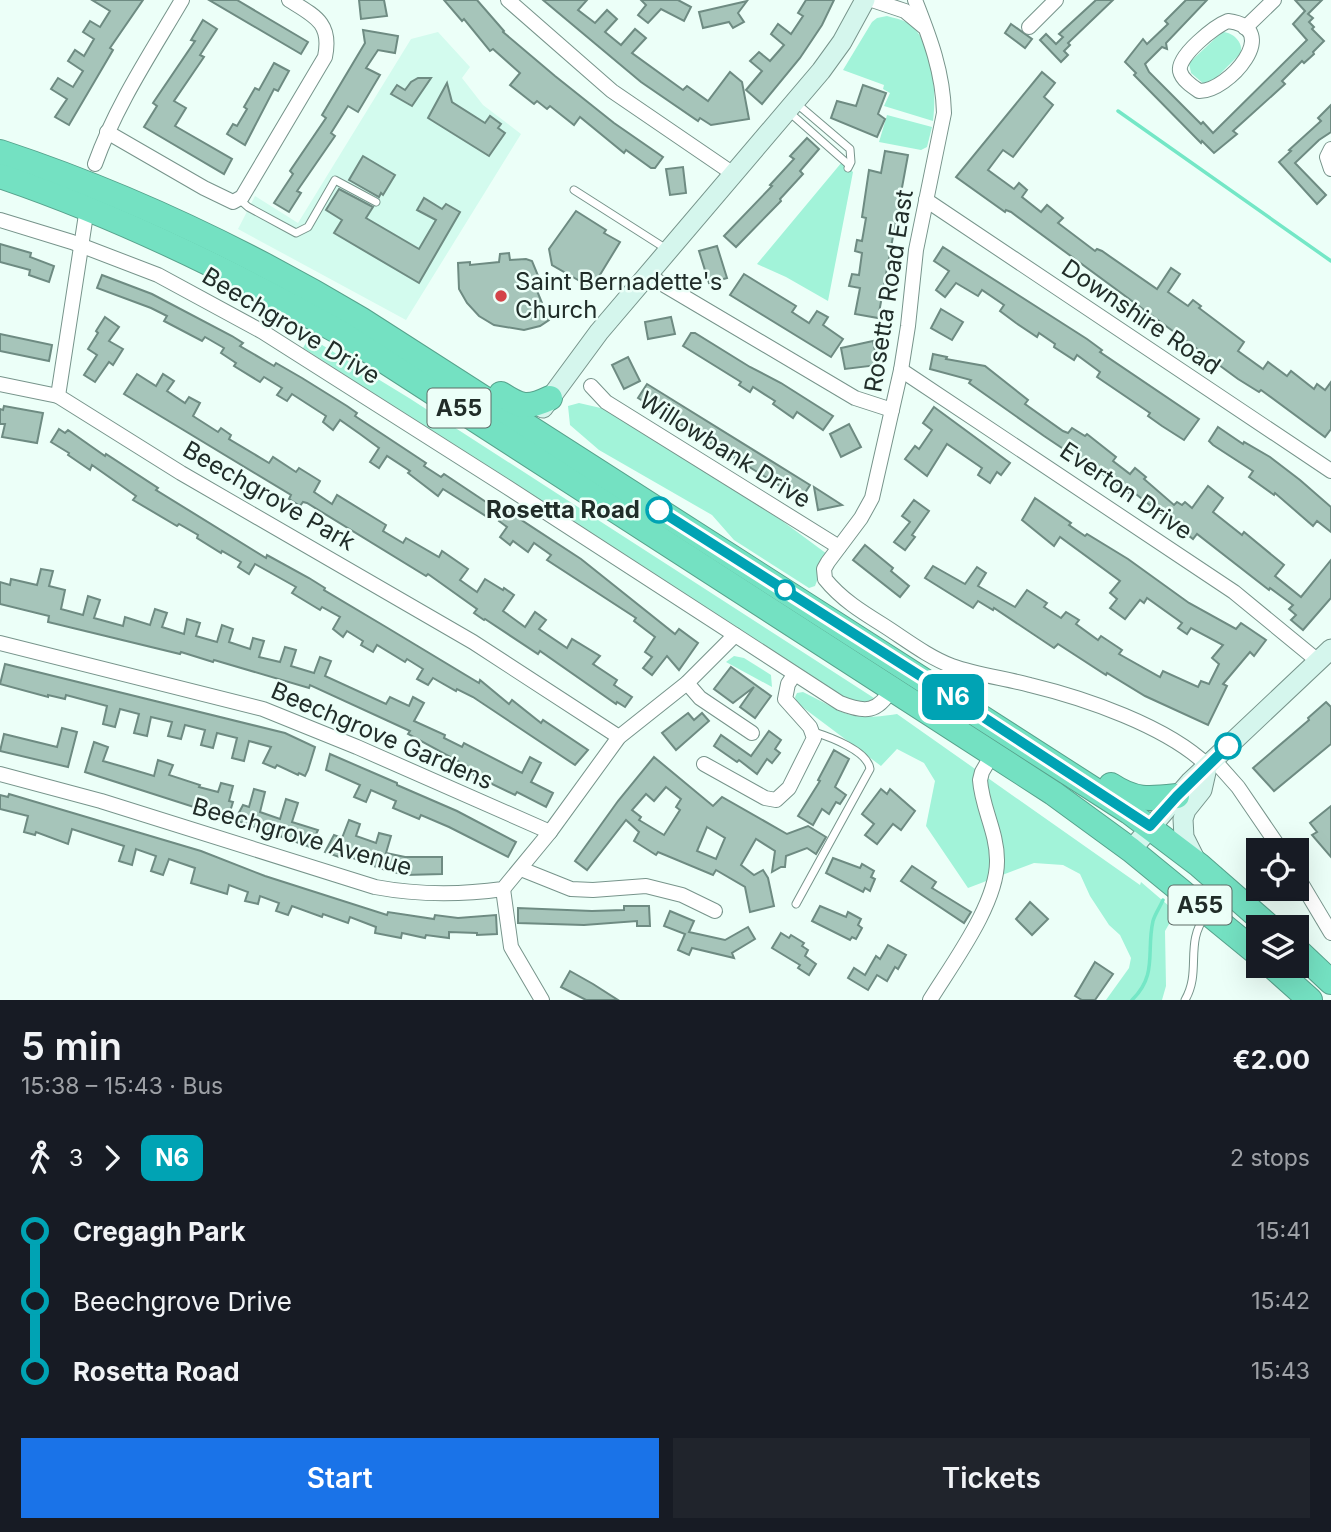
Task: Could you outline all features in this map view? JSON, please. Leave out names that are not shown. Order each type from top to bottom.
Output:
[{"type":"highway","name":"A55","points":[[0,152],[146,207],[241,252],[362,320],[922,677],[1150,826],[1256,915]]},
{"type":"highway","name":"A55","points":[[0,176],[92,186],[210,262],[344,335],[993,753],[1130,850],[1246,944]]},
{"type":"highway","points":[[362,320],[408,335],[519,405],[534,406],[550,398]]},
{"type":"highway","points":[[884,653],[893,673],[892,688],[922,677]]},
{"type":"highway","points":[[970,708],[1024,729],[1125,795],[1141,799],[1177,796]]},
{"type":"highway","points":[[1150,826],[1148,834],[1152,846],[1246,929]]},
{"type":"highway","points":[[1309,961],[1331,982]]},
{"type":"highway","points":[[1286,978],[1303,993]]},
{"type":"highway","points":[[1289,978],[1303,993]]},
{"type":"street","points":[[0,384],[58,396],[80,246],[92,186],[107,132],[182,0]]},
{"type":"street","points":[[107,132],[204,188],[233,202],[240,198],[325,57],[328,43],[324,26],[315,15],[289,0]]},
{"type":"street","points":[[508,0],[612,91],[735,175]]},
{"type":"street","points":[[530,427],[599,332],[792,107],[842,42],[865,0]]},
{"type":"street","points":[[872,0],[894,2],[916,19],[928,33]]},
{"type":"street","name":"Rosetta Road East","points":[[915,0],[942,80],[944,113],[916,250],[901,370],[872,498],[824,569],[825,579],[856,607],[942,661],[972,672],[1050,690],[1088,702],[1167,737],[1211,763]]},
{"type":"street","points":[[1029,27],[1056,0]]},
{"type":"street","points":[[1245,28],[1274,0]]},
{"type":"street","points":[[1228,21],[1237,22],[1245,28],[1253,45],[1249,55],[1220,85],[1213,90],[1199,91],[1184,78],[1180,72],[1186,55],[1217,25],[1228,21]]},
{"type":"street","points":[[1331,149],[1327,157],[1331,169]]},
{"type":"street","name":"Downshire Road","points":[[926,200],[1331,471]]},
{"type":"street","name":"Beechgrove Drive","points":[[0,220],[158,275],[263,332],[507,486],[840,703],[858,709],[876,707],[885,700],[892,688]]},
{"type":"street","points":[[649,276],[855,398],[892,410]]},
{"type":"street","name":"Everton Drive","points":[[901,370],[1324,655]]},
{"type":"street","name":"Willowbank Drive","points":[[591,386],[606,402],[839,547]]},
{"type":"street","name":"Beechgrove Park","points":[[58,396],[193,480],[418,609],[619,737]]},
{"type":"street","points":[[542,1000],[511,947],[503,889],[551,832],[619,737],[687,683],[735,635]]},
{"type":"street","name":"Beechgrove Gardens","points":[[0,643],[263,709],[551,832]]},
{"type":"street","points":[[1130,850],[1177,796],[1324,655]]},
{"type":"street","points":[[704,764],[765,798],[776,800],[781,797],[789,788],[813,743],[813,732],[785,699],[788,684],[794,675]]},
{"type":"street","points":[[687,683],[700,698],[751,733]]},
{"type":"street","points":[[930,1000],[992,891],[997,854],[979,780],[993,753]]},
{"type":"street","points":[[1211,763],[1238,787],[1272,838]]},
{"type":"street","points":[[1199,865],[1187,846],[1183,819],[1186,810],[1202,790],[1211,763]]},
{"type":"street","name":"Beechgrove Avenue","points":[[0,774],[113,804],[375,887],[410,894],[474,893],[503,889]]},
{"type":"street","points":[[522,869],[571,889],[646,886],[682,895],[715,911]]},
{"type":"street","points":[[1309,896],[1331,933]]},
{"type":"lane","points":[[792,107],[850,149],[849,166],[792,107]]},
{"type":"lane","points":[[240,198],[248,207],[296,233],[308,227],[335,180],[376,202]]},
{"type":"lane","points":[[574,190],[669,251]]},
{"type":"lane","points":[[796,904],[870,769],[866,757],[829,736],[813,732]]},
{"type":"lane","points":[[1185,1000],[1194,974],[1195,935],[1209,912]]},
{"type":"shaded area","points":[[438,32],[470,67],[462,78],[483,105],[521,134],[406,320],[238,229],[255,196],[298,223],[411,39]]},
{"type":"green space","points":[[887,16],[908,23],[923,41],[933,82],[933,121],[884,106],[890,93],[883,89],[884,85],[843,70],[872,22]]},
{"type":"green space","points":[[1222,32],[1236,38],[1241,53],[1213,81],[1205,85],[1191,73],[1189,63]]},
{"type":"green space","points":[[887,115],[932,127],[927,147],[921,150],[879,142]]},
{"type":"green space","points":[[842,162],[853,172],[828,301],[757,264]]},
{"type":"green space","points":[[309,337],[409,398],[874,698],[863,703],[844,699],[303,348]]},
{"type":"green space","points":[[579,403],[605,409],[781,520],[827,554],[815,586],[809,588],[734,540],[712,515],[599,450],[570,425],[568,406]]},
{"type":"green space","points":[[734,656],[744,658],[771,675],[772,687],[726,662]]},
{"type":"green space","points":[[803,692],[847,714],[867,717],[897,714],[1140,885],[1141,882],[1176,912],[1165,931],[1166,986],[1162,1000],[1106,1000],[1129,968],[1131,958],[1120,935],[1109,925],[1090,896],[1080,874],[1063,865],[1034,863],[968,888],[926,826],[935,781],[924,763],[897,749],[881,766],[797,703],[797,693]]},
{"type":"building","points":[[92,0],[143,0],[110,48],[113,50],[69,125],[55,117],[67,99],[51,89],[58,78],[73,87],[83,71],[68,61],[75,50],[84,56],[94,39],[83,32],[90,21],[100,27],[110,11]]},
{"type":"building","points":[[209,0],[237,0],[308,42],[301,54]]},
{"type":"building","points":[[359,0],[384,0],[387,16],[361,19]]},
{"type":"building","points":[[444,0],[477,0],[503,32],[555,76],[614,123],[663,157],[655,168],[651,168],[626,150],[624,153],[580,117],[574,125],[550,106],[547,109],[537,101],[534,104],[510,85],[520,73],[493,49],[490,51],[464,19],[462,21]]},
{"type":"building","points":[[543,0],[587,0],[578,10],[595,23],[607,10],[617,19],[605,32],[621,45],[635,29],[646,38],[632,53],[683,90],[687,86],[708,101],[730,72],[742,82],[749,119],[711,125],[700,118],[698,121],[641,82]]},
{"type":"building","points":[[641,0],[678,0],[691,7],[684,21],[661,9],[648,23],[638,15],[646,5]]},
{"type":"building","points":[[806,0],[834,0],[822,25],[800,58],[762,104],[746,90],[762,71],[750,61],[759,52],[770,61],[784,45],[771,34],[778,24],[791,34],[803,16],[798,13]]},
{"type":"building","points":[[1096,0],[1113,0],[1068,43],[1070,45],[1064,51],[1068,55],[1061,62],[1040,40],[1046,34],[1056,44],[1063,37],[1059,34]]},
{"type":"building","points":[[1186,0],[1207,0],[1166,43],[1167,49],[1162,47],[1145,64],[1149,72],[1213,133],[1307,40],[1293,24],[1305,11],[1295,0],[1322,0],[1308,14],[1313,18],[1309,22],[1314,27],[1312,29],[1324,41],[1314,54],[1304,63],[1302,61],[1282,81],[1285,84],[1233,131],[1237,134],[1214,153],[1134,75],[1136,73],[1125,62],[1143,39],[1147,44],[1168,24],[1165,21]]},
{"type":"building","points":[[747,1],[738,13],[744,22],[733,28],[729,22],[703,28],[699,12]]},
{"type":"building","points":[[203,20],[217,29],[200,55],[204,57],[174,101],[186,108],[175,126],[232,159],[224,174],[144,127],[157,106],[153,103],[195,41],[191,40]]},
{"type":"building","points":[[1011,24],[1032,39],[1025,48],[1005,33]]},
{"type":"building","points":[[363,30],[398,36],[395,53],[378,50],[366,68],[380,75],[358,112],[348,106],[331,133],[335,136],[297,191],[301,193],[289,212],[274,203],[293,174],[290,171],[326,118],[322,115],[365,43]]},
{"type":"building","points":[[274,63],[289,71],[278,91],[274,89],[245,145],[227,134],[233,124],[237,126],[255,88],[259,90]]},
{"type":"building","points":[[1042,72],[1055,83],[1044,97],[1053,105],[1013,157],[1003,150],[988,170],[1014,189],[1019,183],[1027,190],[1022,197],[1041,212],[1047,205],[1063,218],[1058,223],[1095,251],[1102,251],[1157,289],[1171,268],[1180,274],[1168,292],[1188,306],[1193,300],[1201,306],[1199,308],[1244,342],[1238,351],[1263,369],[1268,362],[1287,376],[1291,371],[1314,389],[1317,384],[1325,390],[1331,382],[1331,429],[1325,437],[1261,390],[1259,392],[1238,379],[1011,212],[1005,212],[956,177]]},
{"type":"building","points":[[418,78],[431,78],[412,106],[391,94],[397,85],[405,90]]},
{"type":"building","points":[[447,83],[452,102],[485,123],[490,116],[501,124],[498,128],[505,133],[489,156],[428,118]]},
{"type":"building","points":[[863,85],[886,93],[878,114],[885,119],[877,137],[831,118],[837,101],[856,106]]},
{"type":"building","points":[[1331,105],[1331,132],[1295,163],[1326,195],[1317,204],[1279,162],[1321,121],[1318,118]]},
{"type":"building","points":[[807,138],[819,149],[800,171],[803,174],[736,247],[724,236],[772,186],[770,185],[794,159],[790,156]]},
{"type":"building","points":[[885,151],[908,155],[878,318],[855,314],[860,288],[849,286],[852,274],[859,275],[862,253],[855,251],[857,240],[862,241],[866,218],[862,217],[869,170],[881,173]]},
{"type":"building","points":[[363,156],[395,175],[379,197],[349,180]]},
{"type":"building","points":[[683,167],[686,193],[670,195],[666,169]]},
{"type":"building","points":[[339,189],[373,207],[366,218],[419,249],[436,220],[417,210],[424,198],[442,209],[446,204],[460,212],[419,283],[334,233],[342,220],[326,210]]},
{"type":"building","points":[[576,211],[620,242],[592,288],[552,265],[549,249]]},
{"type":"building","points":[[0,244],[31,253],[30,257],[54,266],[49,282],[29,275],[30,270],[0,262]]},
{"type":"building","points":[[717,246],[727,278],[709,283],[699,251]]},
{"type":"building","points":[[943,247],[1087,339],[1102,350],[1100,352],[1199,419],[1184,440],[1097,377],[1100,372],[1077,355],[1074,360],[1039,333],[1037,337],[1016,323],[1000,311],[1004,305],[982,290],[978,296],[956,283],[945,297],[936,290],[949,271],[934,261]]},
{"type":"building","name":"Saint Bernadette's Church","points":[[509,253],[510,260],[532,261],[539,278],[533,281],[549,320],[540,326],[524,330],[494,325],[479,316],[459,289],[458,263],[470,262],[470,265],[499,262],[500,254]]},
{"type":"building","points":[[744,274],[796,306],[792,312],[809,323],[817,311],[828,317],[823,325],[843,339],[831,357],[730,295]]},
{"type":"building","points":[[102,275],[152,294],[232,336],[243,343],[240,346],[274,366],[276,363],[347,406],[357,413],[355,416],[426,463],[424,466],[441,477],[444,474],[495,508],[489,518],[443,489],[438,496],[408,473],[410,471],[387,456],[379,468],[370,462],[379,448],[340,420],[333,430],[323,422],[326,416],[292,394],[287,401],[277,395],[282,388],[264,377],[260,382],[234,366],[236,363],[221,353],[224,348],[205,337],[202,341],[164,321],[167,316],[151,308],[97,288]]},
{"type":"building","points":[[941,309],[963,322],[952,340],[931,328]]},
{"type":"building","points":[[105,317],[119,327],[109,341],[123,349],[113,365],[109,362],[95,382],[84,375],[97,355],[88,349]]},
{"type":"building","points":[[671,317],[675,334],[648,339],[645,322]]},
{"type":"building","points":[[691,333],[781,383],[833,416],[823,430],[797,412],[793,418],[773,404],[775,401],[753,387],[750,392],[739,385],[741,382],[683,346]]},
{"type":"building","points":[[0,334],[52,345],[49,361],[0,351]]},
{"type":"building","points":[[873,341],[878,365],[845,369],[841,348]]},
{"type":"building","points":[[933,354],[985,366],[1028,400],[1025,404],[1063,431],[1068,433],[1072,428],[1085,436],[1087,434],[1116,457],[1113,461],[1130,474],[1135,468],[1174,505],[1177,502],[1182,505],[1185,502],[1192,508],[1208,486],[1223,498],[1213,512],[1242,535],[1244,532],[1284,565],[1275,576],[1301,597],[1331,560],[1331,598],[1303,630],[1291,620],[1296,615],[1289,609],[1293,605],[1270,588],[1269,590],[1197,534],[1193,539],[1132,491],[1130,494],[1075,454],[1074,456],[1044,436],[969,383],[971,380],[930,369]]},
{"type":"building","points":[[628,357],[640,381],[624,389],[612,365]]},
{"type":"building","points":[[137,374],[156,386],[163,374],[174,381],[167,391],[185,403],[189,397],[200,403],[193,416],[218,432],[221,428],[231,435],[229,439],[269,463],[273,457],[296,472],[299,468],[320,481],[314,492],[332,504],[337,495],[386,525],[383,531],[403,543],[406,538],[439,557],[442,551],[468,569],[460,580],[477,592],[485,579],[503,590],[504,588],[514,595],[503,611],[525,627],[535,612],[546,620],[539,629],[567,648],[572,639],[600,656],[593,664],[617,680],[614,685],[632,697],[625,707],[617,702],[616,704],[540,651],[538,654],[484,620],[474,613],[477,609],[428,574],[426,576],[307,503],[303,502],[300,506],[289,499],[291,495],[124,394]]},
{"type":"building","points":[[647,384],[810,485],[801,499],[638,398]]},
{"type":"building","points":[[4,406],[43,413],[37,443],[2,437],[5,424],[0,424],[0,409],[3,410]]},
{"type":"building","points":[[934,407],[1010,463],[1001,475],[997,472],[990,483],[978,475],[982,468],[947,444],[927,476],[905,459],[915,446],[919,449],[932,430],[923,423]]},
{"type":"building","points":[[849,424],[861,447],[841,457],[830,434]]},
{"type":"building","points":[[1218,427],[1243,444],[1244,442],[1270,457],[1331,507],[1331,532],[1317,521],[1313,526],[1275,493],[1274,495],[1249,477],[1253,471],[1213,445],[1209,441]]},
{"type":"building","points":[[59,429],[65,433],[68,430],[158,488],[156,490],[266,558],[267,555],[309,578],[325,588],[324,590],[479,683],[480,680],[509,704],[512,700],[541,723],[543,720],[588,750],[575,765],[473,697],[433,678],[428,685],[417,679],[423,669],[407,659],[405,662],[377,645],[373,652],[361,645],[363,641],[347,631],[343,637],[333,629],[340,617],[322,607],[320,610],[292,593],[296,587],[255,564],[249,574],[238,567],[241,562],[222,551],[221,553],[197,538],[198,535],[133,500],[136,496],[92,465],[90,470],[68,455],[69,453],[51,442]]},
{"type":"building","points":[[814,487],[842,505],[818,510]]},
{"type":"building","points":[[1035,498],[1085,536],[1087,534],[1128,559],[1189,603],[1236,629],[1241,623],[1266,640],[1254,656],[1250,652],[1223,684],[1227,686],[1208,725],[1145,696],[1107,673],[1106,675],[1058,644],[1054,648],[994,608],[993,610],[978,601],[973,608],[925,578],[933,566],[965,584],[977,567],[986,573],[978,586],[1015,607],[1027,590],[1047,603],[1044,607],[1061,618],[1066,612],[1079,620],[1076,624],[1098,640],[1101,636],[1122,650],[1119,654],[1160,677],[1163,671],[1198,687],[1201,681],[1209,684],[1219,664],[1212,658],[1223,645],[1191,628],[1187,634],[1178,628],[1182,623],[1147,598],[1144,603],[1140,600],[1125,619],[1110,608],[1117,599],[1110,593],[1120,581],[1060,537],[1054,546],[1022,520]]},
{"type":"building","points":[[914,500],[929,511],[905,550],[894,542],[910,522],[902,516]]},
{"type":"building","points":[[506,510],[581,559],[675,634],[679,629],[698,643],[679,670],[667,656],[652,675],[643,668],[652,657],[645,652],[655,637],[634,621],[636,618],[547,560],[551,555],[534,543],[528,552],[513,541],[510,545],[500,537],[507,527],[499,521]]},
{"type":"building","points":[[865,545],[893,568],[891,571],[909,586],[900,597],[853,560]]},
{"type":"building","points":[[41,569],[53,571],[49,586],[65,590],[61,609],[83,615],[88,596],[100,600],[94,618],[123,626],[125,617],[150,625],[155,609],[167,613],[162,627],[184,634],[187,619],[200,623],[196,636],[217,642],[222,625],[233,629],[229,642],[250,649],[253,638],[264,641],[259,657],[280,662],[285,647],[296,650],[291,666],[314,673],[320,657],[331,661],[325,676],[386,704],[390,697],[409,706],[413,697],[424,703],[414,721],[445,735],[444,738],[462,747],[464,743],[522,773],[530,757],[541,763],[531,782],[553,793],[546,807],[517,792],[515,795],[465,771],[467,766],[408,734],[410,731],[310,685],[309,688],[214,660],[213,662],[181,652],[180,654],[48,622],[49,616],[0,604],[0,582],[10,585],[11,579],[37,585]]},
{"type":"building","points":[[5,664],[285,733],[315,747],[308,770],[305,776],[299,773],[298,775],[277,765],[275,768],[263,763],[271,747],[249,741],[244,761],[232,758],[237,738],[217,733],[213,748],[201,745],[205,730],[185,725],[181,739],[168,736],[172,722],[151,717],[147,736],[134,733],[139,714],[120,709],[115,727],[103,724],[107,706],[66,695],[65,699],[48,697],[0,684]]},
{"type":"building","points":[[731,667],[771,696],[755,718],[740,707],[754,687],[733,703],[714,689]]},
{"type":"building","points":[[1326,702],[1331,707],[1331,744],[1274,791],[1253,768]]},
{"type":"building","points":[[688,713],[694,720],[702,713],[709,721],[676,750],[662,733]]},
{"type":"building","points":[[62,728],[77,732],[68,767],[0,751],[4,734],[57,747]]},
{"type":"building","points":[[769,731],[781,740],[775,749],[780,753],[772,763],[767,759],[757,774],[714,746],[721,735],[751,756]]},
{"type":"building","points":[[94,742],[108,747],[103,761],[154,776],[158,760],[173,765],[169,775],[200,785],[199,787],[218,792],[221,783],[233,786],[229,801],[233,802],[228,818],[85,772]]},
{"type":"building","points":[[834,750],[849,759],[835,787],[846,795],[840,804],[836,802],[829,814],[822,809],[813,825],[798,816],[820,781],[818,780]]},
{"type":"building","points":[[330,754],[457,811],[516,842],[508,857],[421,815],[419,819],[393,808],[396,801],[371,790],[366,802],[354,797],[360,785],[326,770]]},
{"type":"building","points":[[654,757],[713,806],[722,797],[787,834],[808,826],[826,837],[816,854],[807,848],[786,856],[785,867],[772,872],[775,851],[756,839],[741,865],[754,875],[763,870],[768,878],[774,906],[750,912],[745,887],[716,870],[713,875],[658,852],[656,855],[634,841],[639,832],[626,820],[587,870],[575,861]],"holes":[[[666,787],[681,799],[676,807],[680,810],[664,835],[639,820],[641,817],[632,810],[646,794],[654,801]],[[707,827],[725,838],[716,859],[697,851]]]},
{"type":"building","points":[[254,789],[265,792],[260,812],[280,819],[286,799],[298,803],[292,822],[318,830],[310,847],[235,820],[243,805],[249,807]]},
{"type":"building","points":[[881,789],[887,794],[890,789],[915,811],[901,830],[893,824],[877,844],[865,835],[874,824],[862,814]]},
{"type":"building","points":[[9,794],[201,851],[265,876],[387,915],[388,912],[434,919],[435,915],[458,918],[496,915],[497,934],[449,932],[449,938],[426,935],[425,938],[402,933],[401,938],[375,933],[376,927],[350,917],[348,923],[292,906],[288,915],[276,911],[279,903],[260,896],[258,904],[245,901],[248,892],[229,885],[227,894],[191,883],[195,868],[169,859],[163,875],[151,871],[156,856],[136,849],[132,865],[119,861],[124,846],[72,829],[68,844],[36,832],[35,835],[24,832],[28,816],[0,809],[0,795],[8,797]]},
{"type":"building","points":[[1331,806],[1331,857],[1312,835],[1317,832],[1310,823]]},
{"type":"building","points":[[349,820],[360,824],[356,836],[376,843],[379,833],[391,836],[386,853],[405,857],[442,857],[442,874],[405,875],[340,853],[339,857],[325,852],[334,835],[342,838]]},
{"type":"building","points":[[833,858],[860,868],[862,864],[874,871],[871,877],[875,879],[870,891],[865,888],[863,892],[826,873]]},
{"type":"building","points":[[912,866],[936,882],[932,888],[971,912],[964,923],[901,881]]},
{"type":"building","points":[[1030,902],[1048,919],[1032,935],[1016,919]]},
{"type":"building","points":[[624,906],[649,906],[650,926],[637,926],[637,921],[584,925],[518,923],[518,908],[592,911],[624,910]]},
{"type":"building","points":[[820,906],[846,917],[848,912],[861,919],[858,925],[862,928],[856,939],[852,937],[850,940],[812,921]]},
{"type":"building","points":[[670,911],[694,921],[689,932],[725,940],[748,927],[755,939],[732,953],[734,958],[692,948],[689,955],[678,950],[685,934],[664,926]]},
{"type":"building","points":[[781,933],[789,938],[791,935],[804,943],[802,946],[808,950],[805,956],[816,964],[809,975],[798,968],[800,965],[772,948]]},
{"type":"building","points":[[888,945],[906,955],[887,981],[877,975],[868,990],[848,978],[854,968],[865,975],[876,956],[880,959]]},
{"type":"building","points":[[1095,962],[1113,974],[1095,1000],[1082,1000],[1075,996]]},
{"type":"building","points":[[570,971],[618,1000],[586,1000],[561,987]]},
{"type":"waterway","points":[[1118,111],[1331,261]]},
{"type":"waterway","points":[[1132,1000],[1140,991],[1148,972],[1153,921],[1163,900]]},
{"type":"bus line","name":"N6","points":[[659,510],[1150,826],[1228,746]]},
{"type":"place","name":"Saint Bernadette's Church","points":[[501,296]]},
{"type":"place","name":"Rosetta Road","points":[[659,510]]}]
